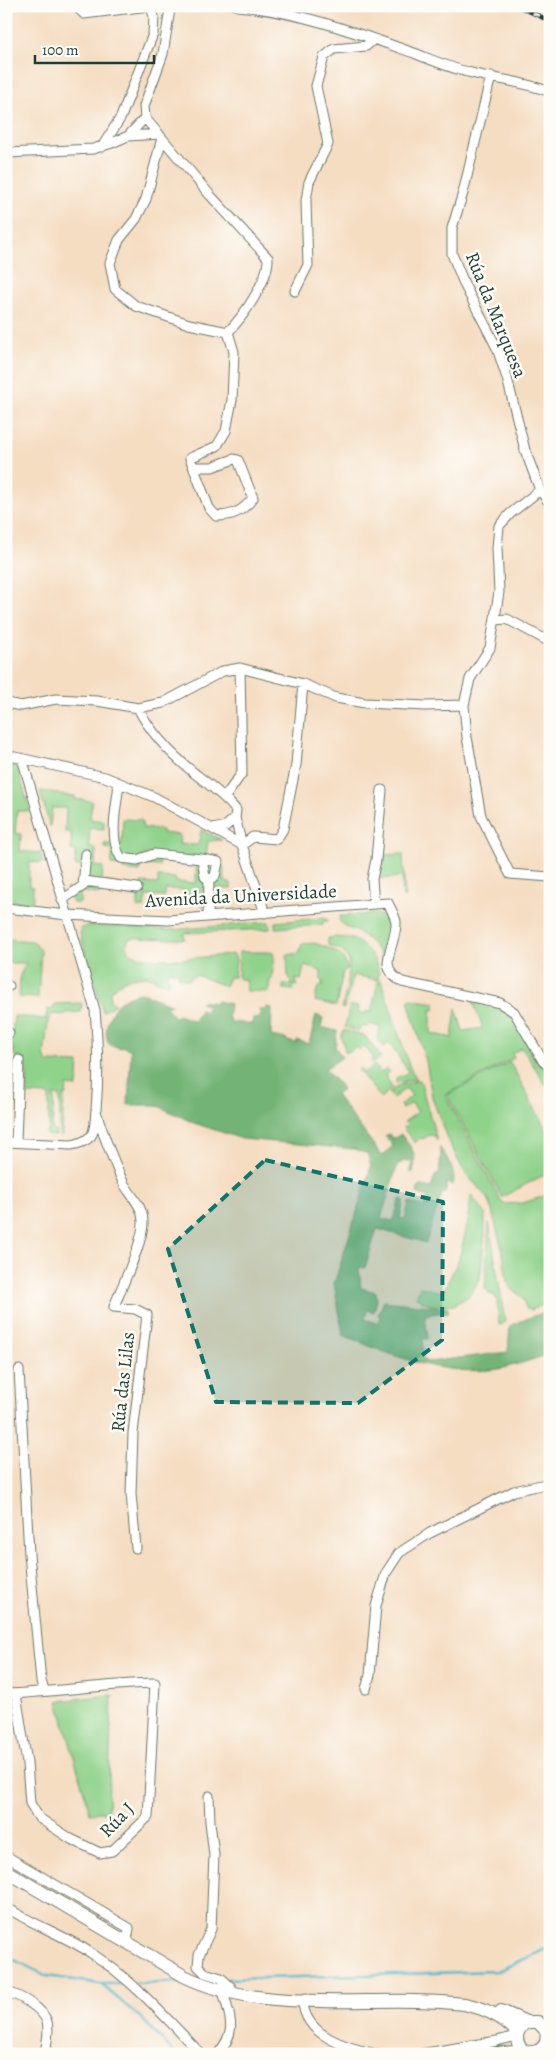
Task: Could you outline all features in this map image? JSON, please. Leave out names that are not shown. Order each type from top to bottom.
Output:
[{"type":"street","points":[[76,6],[84,14],[148,6],[154,17],[153,34],[121,117],[102,147]]},
{"type":"street","points":[[237,6],[277,9]]},
{"type":"street","points":[[264,6],[374,40],[468,72],[532,85],[550,92]]},
{"type":"street","points":[[299,17],[302,6]]},
{"type":"street","points":[[171,7],[163,54],[144,106],[145,118],[210,195],[268,258],[269,268],[238,323],[228,332]]},
{"type":"street","points":[[295,291],[308,265],[306,202],[309,182],[328,144],[316,86],[324,57],[334,48],[366,46],[374,40]]},
{"type":"street","name":"Rúa da Marquesa","points":[[491,76],[463,194],[452,228],[452,254],[465,286],[497,348],[507,378],[525,450],[540,490],[550,504]]},
{"type":"street","points":[[7,153],[102,147],[128,136],[145,118]]},
{"type":"street","points":[[128,136],[160,136]]},
{"type":"street","points":[[160,136],[146,199],[136,219],[119,240],[110,263],[115,289],[136,306],[188,324],[228,332]]},
{"type":"street","points":[[194,467],[212,467],[234,459],[238,460],[253,498],[244,509],[228,516],[216,516],[209,508],[190,458],[217,446],[226,432],[232,400],[234,352],[228,332]]},
{"type":"street","points":[[540,490],[511,513],[500,526],[497,548],[499,592],[490,648],[470,679],[464,705],[467,736],[481,816],[510,874],[550,878]]},
{"type":"street","points":[[495,620],[506,618],[550,642]]},
{"type":"street","points":[[6,703],[21,706],[56,699],[97,701],[138,708],[163,703],[223,670],[240,668],[303,684],[336,698],[365,703],[426,706],[464,705]]},
{"type":"street","points":[[225,797],[242,773],[240,668]]},
{"type":"street","points":[[242,845],[253,837],[277,839],[283,829],[296,765],[303,684]]},
{"type":"street","points":[[138,708],[147,726],[169,750],[225,797],[236,810],[234,818],[265,914]]},
{"type":"street","points":[[6,755],[105,777],[154,797],[242,845]]},
{"type":"street","points":[[18,1060],[11,1142],[70,1145],[80,1144],[92,1134],[99,1081],[99,1052],[95,1010],[22,758]]},
{"type":"street","points":[[119,783],[114,839],[116,850],[121,858],[137,860],[154,854],[218,862],[214,876],[209,880],[208,917]]},
{"type":"street","points":[[374,904],[372,879],[376,860],[382,790]]},
{"type":"street","points":[[212,829],[226,826],[234,818]]},
{"type":"street","points":[[62,900],[83,886],[86,854]]},
{"type":"street","points":[[202,860],[204,877],[209,880]]},
{"type":"street","points":[[84,881],[137,888]]},
{"type":"street","name":"Avenida da Universidade","points":[[6,908],[67,915],[168,920],[388,903],[396,920],[387,965],[392,977],[402,982],[500,1003],[514,1012],[543,1061],[550,1067]]},
{"type":"street","name":"Rúa das Lilas","points":[[96,1111],[104,1138],[123,1182],[139,1204],[143,1224],[135,1255],[114,1307],[135,1309],[147,1315],[133,1433],[131,1494],[136,1548]]},
{"type":"street","points":[[19,1370],[29,1554],[41,1681],[44,1690]]},
{"type":"street","points":[[366,1689],[370,1675],[376,1606],[386,1573],[399,1553],[430,1533],[514,1491],[550,1483]]},
{"type":"street","name":"Rúa J","points":[[6,1694],[44,1690],[58,1691],[126,1683],[155,1683],[148,1817],[112,1851],[100,1853],[71,1839],[39,1818],[30,1803],[16,1694]]},
{"type":"street","points":[[209,1796],[214,1855],[211,1928],[199,1955],[198,1966],[205,1972],[222,1978],[222,1987],[231,2015],[232,2024],[228,2040],[218,2054]]},
{"type":"street","points":[[6,1856],[130,1928],[127,1941]]},
{"type":"street","points":[[6,1871],[184,1976],[256,1997],[464,2004],[481,2008],[498,2016],[517,2034],[519,2046],[530,2052]]},
{"type":"street","points":[[6,1907],[34,1924],[89,1952],[126,1979],[201,2054]]},
{"type":"street","points":[[222,1987],[267,1992],[464,1999],[484,2004],[526,2022],[538,2022],[544,2026],[547,2032],[548,2048],[539,2051],[497,2052],[466,2046]]},
{"type":"street","points":[[6,1992],[18,1996],[44,2016],[47,2022],[45,2054]]},
{"type":"street","points":[[304,2000],[308,1997],[327,1997],[335,1994]]},
{"type":"street","points":[[280,1999],[299,2009],[322,2034],[356,2050],[376,2054]]},
{"type":"street","points":[[304,2000],[305,2016]]},
{"type":"street","points":[[421,2054],[497,2041],[517,2034],[526,2022]]},
{"type":"highlighted area","points":[[265,1160],[443,1202],[442,1340],[358,1403],[216,1402],[168,1249]]},
{"type":"green space","points":[[6,762],[14,763],[17,766],[30,811],[17,811],[15,833],[21,834],[20,851],[40,853],[43,863],[29,862],[29,886],[33,887],[33,902],[6,901],[6,784],[8,774],[6,773]]},
{"type":"green space","points":[[40,791],[75,796],[75,799],[92,801],[90,819],[104,821],[104,829],[90,828],[89,847],[96,849],[95,866],[103,867],[102,881],[139,889],[141,883],[158,884],[158,877],[175,878],[176,882],[196,883],[196,865],[177,864],[177,860],[160,859],[159,866],[141,865],[140,872],[123,870],[124,866],[111,865],[113,850],[105,848],[104,844],[122,844],[123,819],[141,820],[143,828],[162,830],[162,833],[180,835],[179,844],[198,845],[201,830],[222,840],[208,841],[206,858],[223,861],[225,882],[231,883],[231,889],[216,888],[213,905],[202,906],[202,896],[184,894],[184,890],[166,889],[164,897],[146,896],[144,908],[138,908],[138,897],[120,894],[119,890],[101,890],[100,894],[82,892],[80,893],[80,903],[73,903],[66,889],[78,888],[82,866],[75,866],[76,851],[71,850],[71,832],[65,832],[66,808],[52,808],[50,827]]},
{"type":"green space","points":[[403,854],[405,897],[403,897],[402,877],[373,879],[378,855]]},
{"type":"green space","points":[[376,914],[387,917],[392,928],[384,969],[382,958],[368,939],[343,925],[339,920],[340,916]]},
{"type":"green space","points":[[324,918],[329,921],[323,921],[323,925],[275,928],[275,922]]},
{"type":"green space","points":[[269,922],[270,929],[184,933],[185,939],[131,938],[128,940],[127,950],[134,955],[146,958],[178,959],[234,954],[236,960],[234,977],[229,977],[225,986],[196,975],[194,977],[191,976],[189,980],[179,977],[178,973],[169,970],[166,976],[170,978],[168,985],[147,976],[124,980],[110,991],[111,997],[109,1000],[115,1004],[103,1012],[80,934],[82,928],[87,925],[172,930]]},
{"type":"green space","points":[[328,938],[350,938],[363,945],[372,956],[379,974],[378,980],[353,975],[344,1009],[342,1008],[347,986],[349,960],[341,950],[328,945]]},
{"type":"green space","points":[[6,939],[33,941],[41,951],[38,998],[19,997],[20,975],[26,963],[6,963]]},
{"type":"green space","points":[[315,943],[336,951],[346,963],[347,969],[343,972],[336,1006],[315,1001],[317,990],[321,985],[324,985],[321,984],[324,982],[321,981],[321,971],[304,966],[301,980],[296,979],[297,986],[293,985],[294,990],[283,989],[283,985],[292,984],[288,975],[287,955],[299,953],[302,944]]},
{"type":"green space","points":[[239,952],[273,952],[274,964],[269,992],[247,991],[245,980],[238,978]]},
{"type":"green space","points":[[381,980],[410,1068],[417,1079],[396,1083],[396,1078],[402,1077],[408,1071],[389,1043],[384,1047],[377,1039],[380,1027],[368,1024],[367,1027],[361,1026],[358,1031],[345,1027],[350,1005],[359,1007],[358,1012],[366,1014],[366,1011],[371,1012],[378,982]]},
{"type":"green space","points":[[139,993],[172,1005],[166,1007],[175,1017],[178,1015],[194,1021],[200,1010],[205,1012],[208,1006],[200,1003],[202,1001],[215,1003],[217,1001],[230,1004],[228,1016],[231,1022],[252,1024],[253,1018],[259,1019],[261,1013],[258,1010],[265,1010],[266,1007],[272,1008],[271,1036],[297,1043],[297,1040],[309,1044],[316,1015],[323,1018],[321,1027],[337,1031],[335,1047],[342,1057],[325,1069],[343,1089],[336,1095],[382,1156],[393,1146],[385,1136],[389,1134],[393,1139],[401,1134],[413,1152],[415,1160],[413,1172],[410,1172],[412,1162],[403,1160],[401,1164],[398,1163],[381,1218],[393,1221],[400,1199],[404,1200],[400,1218],[405,1219],[409,1202],[425,1207],[428,1197],[417,1193],[419,1185],[431,1188],[435,1176],[439,1174],[441,1154],[439,1147],[448,1160],[454,1175],[453,1185],[447,1183],[445,1193],[442,1193],[426,1243],[377,1229],[365,1268],[359,1267],[361,1288],[376,1292],[377,1300],[374,1312],[368,1310],[364,1319],[378,1323],[380,1317],[378,1315],[384,1301],[448,1308],[448,1312],[425,1315],[428,1339],[423,1339],[423,1359],[428,1362],[508,1352],[510,1326],[550,1311],[550,1354],[498,1369],[458,1370],[419,1363],[399,1357],[343,1335],[334,1284],[371,1167],[368,1154],[354,1149],[242,1139],[194,1123],[156,1105],[128,1105],[131,1050],[122,1046],[121,1048],[110,1045],[106,1034],[110,1016],[116,1006],[129,996]]},
{"type":"green space","points":[[411,999],[435,1003],[434,1010],[431,1010],[431,1033],[452,1038],[456,1008],[463,1031],[483,1028],[473,1002],[502,1006],[515,1019],[535,1059],[550,1075],[550,1087],[548,1088],[522,1048],[512,1053],[514,1058],[445,1095],[503,1204],[523,1203],[550,1194],[550,1302],[530,1310],[526,1308],[523,1298],[510,1287],[507,1281],[502,1249],[489,1200],[463,1170],[446,1136],[432,1097],[426,1061],[408,1001]]},
{"type":"green space","points":[[82,1003],[81,1012],[65,1013],[65,1015],[52,1014],[48,1021],[44,1057],[47,1062],[79,1063],[77,1087],[67,1086],[66,1095],[64,1095],[62,1136],[60,1136],[60,1096],[54,1095],[52,1130],[56,1131],[56,1136],[46,1135],[46,1131],[49,1131],[49,1095],[27,1094],[27,1073],[20,1071],[21,1057],[15,1057],[11,1043],[14,1016],[46,1019],[47,1009],[52,1010],[55,1004]]},
{"type":"green space","points":[[344,1030],[365,1036],[381,1057],[373,1063],[371,1060],[373,1057],[364,1046],[359,1050],[356,1047],[346,1053],[341,1037]]},
{"type":"green space","points":[[510,1062],[550,1137],[550,1172],[502,1197],[447,1095]]},
{"type":"green space","points":[[374,1065],[381,1073],[387,1069],[389,1072],[385,1075],[392,1088],[381,1098],[358,1070],[360,1068],[364,1073]]},
{"type":"green space","points":[[420,1080],[437,1141],[435,1136],[430,1135],[422,1139],[420,1138],[415,1143],[403,1128],[407,1125],[404,1122],[418,1112],[412,1103],[402,1109],[400,1105],[412,1096],[406,1088],[393,1098],[389,1093],[397,1086]]},
{"type":"green space","points":[[471,1195],[485,1213],[485,1234],[480,1279],[469,1296],[454,1305],[433,1305],[421,1301],[416,1297],[420,1287],[443,1292],[459,1259],[468,1222]]},
{"type":"green space","points":[[489,1223],[505,1321],[499,1325],[497,1301],[494,1295],[490,1294],[485,1288]]},
{"type":"green space","points":[[112,1695],[108,1811],[90,1813],[58,1701]]},
{"type":"waterway","points":[[228,1979],[498,1971],[550,1947]]},
{"type":"waterway","points":[[6,1956],[47,1976],[101,1984],[127,1984]]},
{"type":"waterway","points":[[135,1984],[185,1982]]},
{"type":"waterway","points":[[102,1985],[142,2019],[175,2054]]},
{"type":"railway","points":[[518,6],[550,21]]}]
